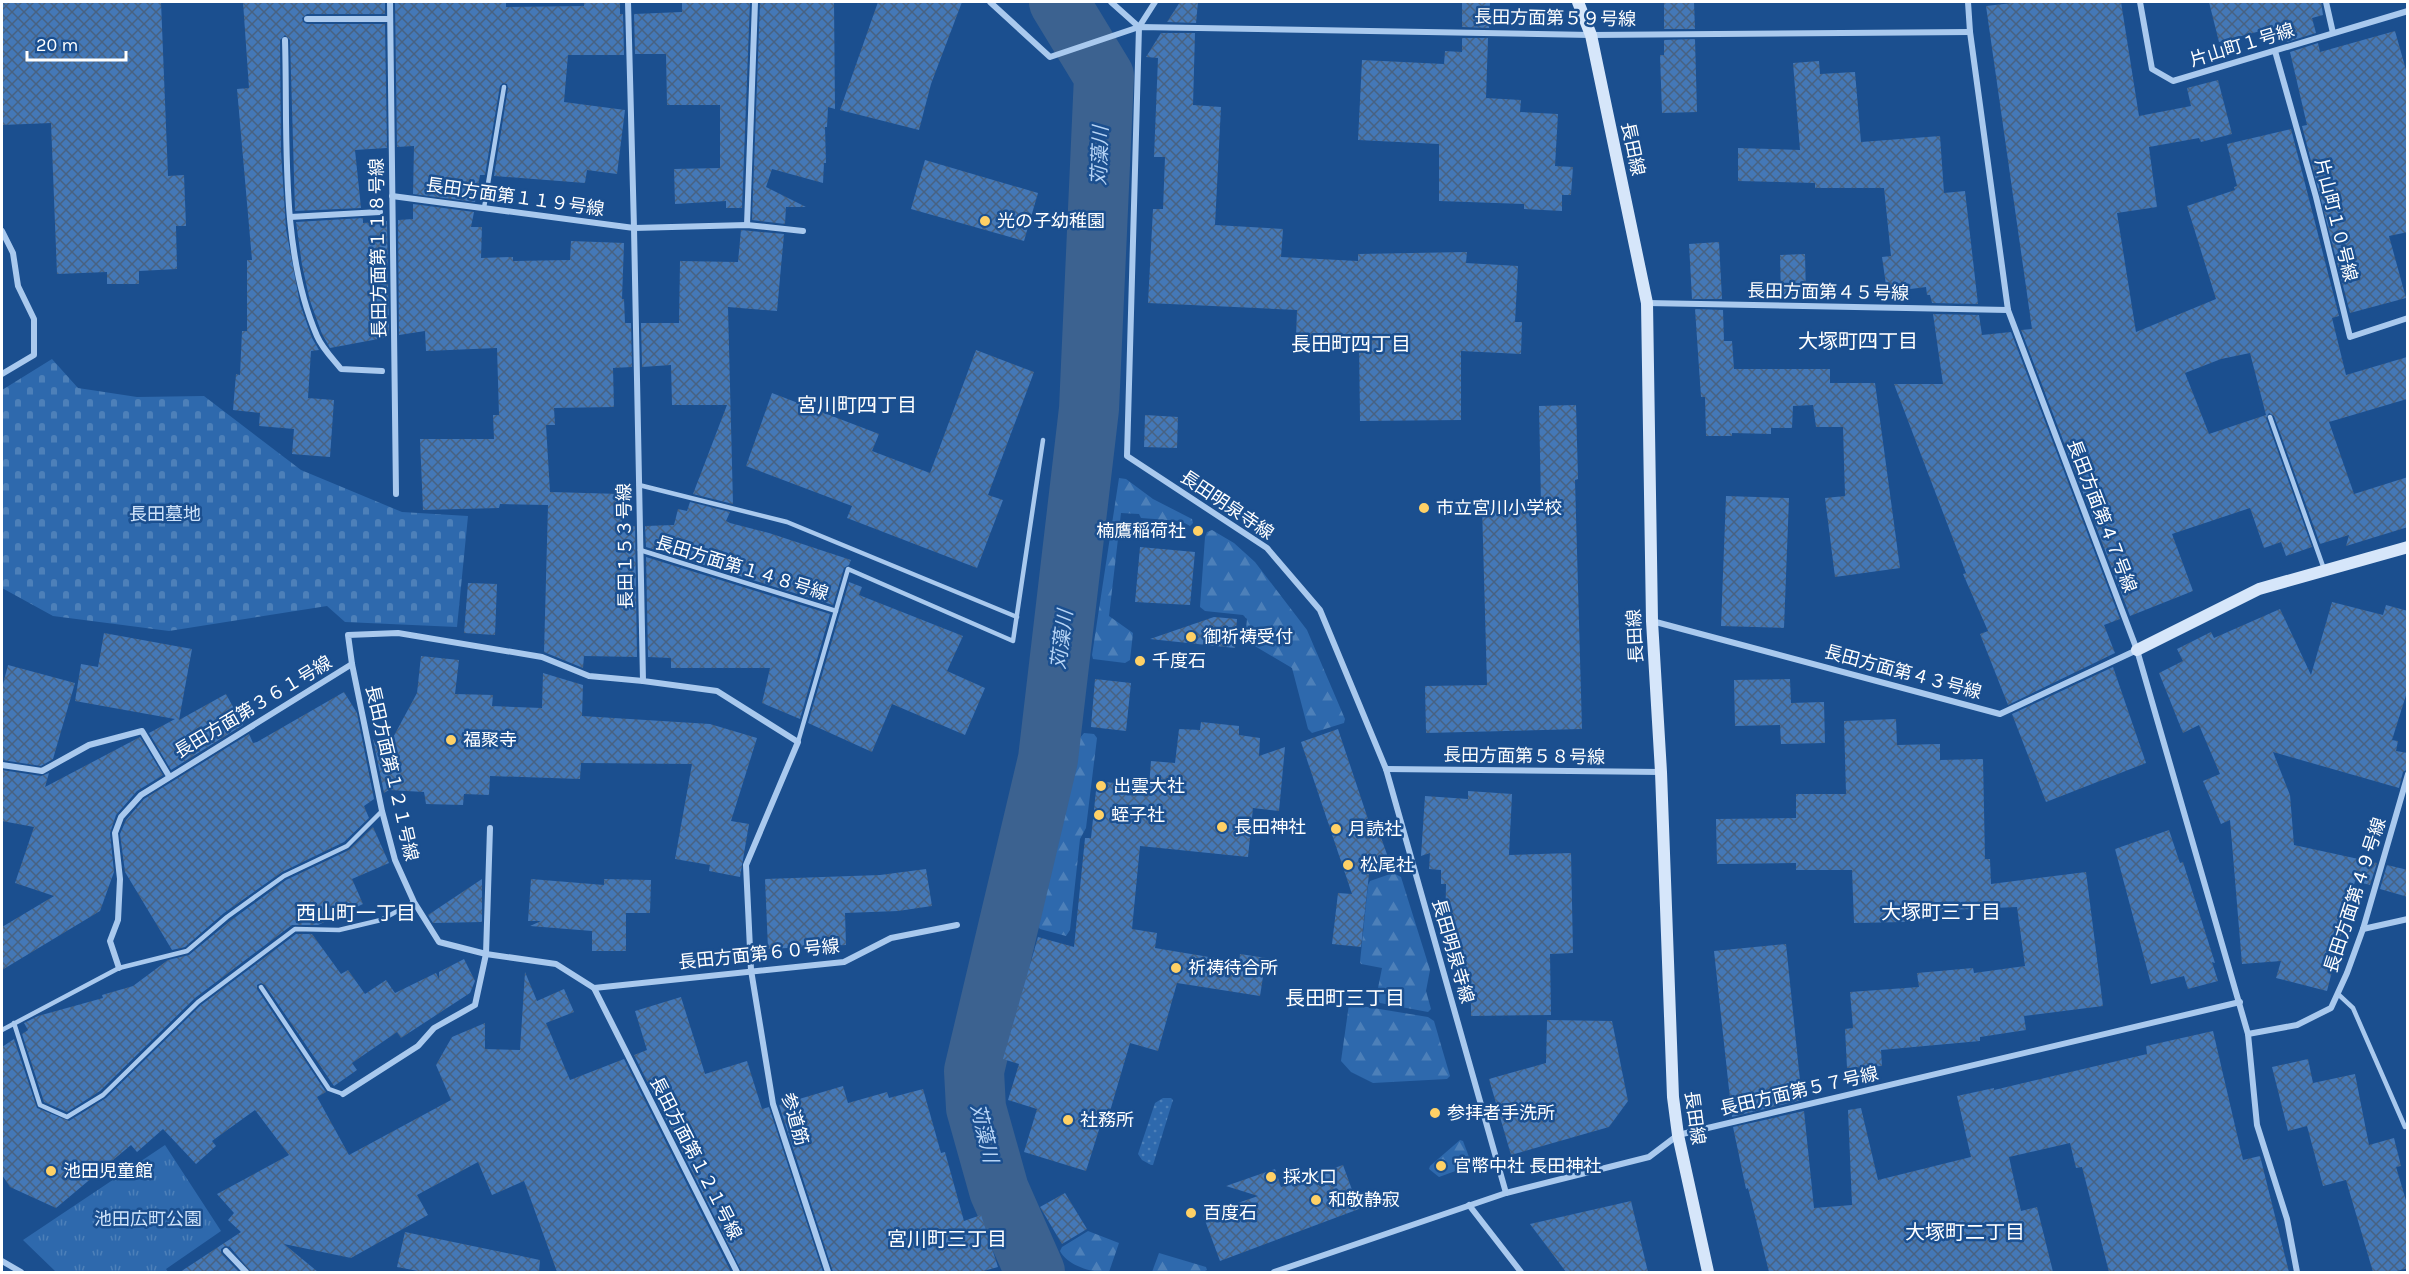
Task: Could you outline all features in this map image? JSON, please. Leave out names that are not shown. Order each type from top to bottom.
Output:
[{"type":"street","name":"長田方面第１１８号線","points":[[390,2],[396,494]]},
{"type":"street","name":"長田１５３号線","points":[[627,2],[643,681]]},
{"type":"street","points":[[747,225],[755,2]]},
{"type":"street","name":"長田方面第５９号線","points":[[990,2],[1050,57],[1139,27],[1591,35],[1970,32]]},
{"type":"street","points":[[1111,2],[1139,27],[1155,2]]},
{"type":"street","name":"長田線","points":[[1578,2],[1591,35],[1647,303],[1652,621],[1661,772],[1673,1097],[1678,1135],[1708,1272]]},
{"type":"street","name":"長田方面第４７号線","points":[[1968,2],[1970,32],[2008,310],[2137,650],[2240,1002],[2248,1034],[2257,1125],[2287,1219],[2297,1272]]},
{"type":"street","name":"片山町１号線","points":[[2140,2],[2152,69],[2173,81],[2408,11]]},
{"type":"street","points":[[2326,2],[2333,33]]},
{"type":"street","points":[[307,19],[390,19]]},
{"type":"street","name":"長田明泉寺線","points":[[1139,27],[1127,456],[1267,548],[1320,610],[1386,769],[1506,1193]]},
{"type":"street","points":[[285,39],[290,217],[298,284],[318,338],[341,369],[382,371]]},
{"type":"street","name":"片山町１０号線","points":[[2275,51],[2316,197],[2350,337],[2408,318]]},
{"type":"street","name":"長田方面第１１９号線","points":[[392,196],[634,228],[747,225],[803,231]]},
{"type":"street","points":[[290,217],[380,212]]},
{"type":"street","points":[[2,231],[13,253],[18,286],[34,319],[34,355],[2,374]]},
{"type":"street","name":"長田方面第４５号線","points":[[1647,303],[2008,310]]},
{"type":"street","points":[[2137,650],[2259,589],[2408,547]]},
{"type":"street","name":"長田方面第４３号線","points":[[1652,621],[2000,714],[2137,650]]},
{"type":"street","name":"長田方面第１２１号線","points":[[643,681],[589,676],[542,657],[398,633],[348,635],[382,811],[395,860],[414,902],[439,942],[486,954],[556,964],[594,988],[736,1272]]},
{"type":"street","name":"長田方面第３６１号線","points":[[119,968],[110,941],[118,920],[120,879],[115,833],[121,817],[141,795],[169,776],[352,664]]},
{"type":"street","points":[[643,681],[717,691],[798,742],[746,865],[751,970]]},
{"type":"street","name":"長田方面第３６１号線","points":[[2,765],[42,771],[89,745],[142,730],[169,776]]},
{"type":"street","name":"長田方面第５８号線","points":[[1386,769],[1661,772]]},
{"type":"street","name":"長田方面第４９号線","points":[[2248,1034],[2297,1024],[2331,1008],[2363,929],[2408,774]]},
{"type":"street","points":[[343,1094],[418,1046],[434,1028],[475,1005],[486,954],[490,828]]},
{"type":"street","points":[[2363,929],[2408,919]]},
{"type":"street","name":"長田方面第６０号線","points":[[594,988],[844,962],[891,938],[957,925]]},
{"type":"street","name":"参道筋","points":[[751,970],[773,1104],[828,1272]]},
{"type":"street","name":"長田方面第５７号線","points":[[1274,1272],[1506,1193],[1649,1157],[1678,1135],[2240,1002]]},
{"type":"street","points":[[1469,1205],[1521,1272]]},
{"type":"street","points":[[226,1251],[246,1272]]},
{"type":"street","points":[[2,1261],[21,1272]]},
{"type":"lane","points":[[484,208],[504,87]]},
{"type":"lane","points":[[2270,417],[2325,570]]},
{"type":"lane","points":[[798,742],[848,569],[1013,642],[1043,440]]},
{"type":"lane","points":[[639,485],[787,522],[1017,617]]},
{"type":"lane","name":"長田方面第１４８号線","points":[[640,550],[836,611]]},
{"type":"lane","points":[[2,1030],[119,968],[187,951],[227,916],[284,876],[347,846],[382,811]]},
{"type":"lane","points":[[14,1023],[40,1105],[67,1117],[103,1095],[198,1002],[295,929],[339,930],[381,920],[414,902]]},
{"type":"lane","points":[[261,987],[329,1089],[343,1094]]},
{"type":"lane","points":[[2338,994],[2353,1008],[2405,1127]]},
{"type":"green space","name":"長田墓地","points":[[52,359],[78,388],[137,397],[204,396],[301,470],[402,512],[468,516],[457,627],[345,622],[327,606],[169,631],[53,616],[2,588],[2,390]]},
{"type":"green space","points":[[1119,478],[1126,479],[1153,499],[1192,519],[1193,523],[1190,526],[1181,521],[1141,518],[1139,514],[1121,513],[1109,616],[1133,633],[1130,660],[1125,663],[1093,659],[1092,655]]},
{"type":"green space","points":[[1212,530],[1234,543],[1255,562],[1307,630],[1345,719],[1344,723],[1312,733],[1308,729],[1292,668],[1248,642],[1245,638],[1247,619],[1243,615],[1205,611],[1200,607],[1205,537],[1207,532]]},
{"type":"green space","points":[[1084,733],[1094,734],[1097,738],[1086,828],[1080,839],[1070,930],[1066,936],[1040,929],[1035,923],[1073,777],[1079,739]]},
{"type":"green space","points":[[1393,873],[1401,877],[1430,970],[1426,991],[1431,1009],[1428,1012],[1380,1003],[1376,998],[1382,968],[1360,962],[1368,885],[1370,881]]},
{"type":"green space","points":[[1349,1004],[1428,1017],[1434,1021],[1450,1076],[1447,1079],[1373,1083],[1351,1072],[1341,1061]]},
{"type":"green space","points":[[1163,1098],[1173,1100],[1153,1165],[1151,1165],[1142,1160],[1138,1154],[1155,1103]]},
{"type":"green space","points":[[1460,1140],[1463,1141],[1472,1165],[1439,1177],[1429,1169],[1430,1166]]},
{"type":"green space","name":"池田広町公園","points":[[165,1145],[221,1231],[166,1269],[168,1272],[56,1272],[23,1240]]},
{"type":"green space","points":[[1088,1231],[1119,1243],[1109,1272],[1081,1268],[1069,1261],[1060,1251],[1062,1247]]},
{"type":"green space","points":[[1159,1253],[1206,1267],[1207,1270],[1203,1272],[1152,1272]]},
{"type":"building","points":[[2,2],[161,2],[168,176],[184,175],[186,226],[176,226],[177,269],[139,271],[139,284],[107,284],[107,272],[57,274],[51,123],[2,125]]},
{"type":"building","points":[[243,2],[385,2],[385,14],[307,14],[302,18],[307,24],[385,24],[387,148],[355,150],[361,208],[295,211],[290,40],[285,35],[280,40],[281,152],[286,229],[300,304],[312,338],[319,350],[311,351],[308,398],[334,400],[330,457],[292,454],[294,429],[259,426],[260,413],[233,410],[236,374],[240,375],[242,331],[247,331],[247,260],[252,260],[237,89],[249,88]]},
{"type":"building","points":[[395,2],[506,2],[506,7],[584,6],[584,2],[620,2],[620,14],[623,14],[624,55],[568,55],[564,102],[625,110],[617,174],[587,170],[585,183],[494,176],[508,88],[507,84],[503,83],[500,86],[485,175],[480,175],[475,202],[413,194],[414,146],[397,147]]},
{"type":"building","points":[[682,2],[750,2],[742,208],[726,208],[726,201],[675,204],[674,169],[720,168],[720,105],[667,105],[666,54],[635,54],[634,14],[682,12]]},
{"type":"building","points":[[760,2],[834,2],[835,109],[828,107],[823,183],[772,169],[766,187],[806,207],[786,207],[785,224],[752,220]]},
{"type":"building","points":[[878,2],[962,2],[931,84],[919,130],[840,110]]},
{"type":"building","points":[[1180,2],[1198,2],[1196,23],[1167,22]]},
{"type":"building","points":[[1462,2],[1490,2],[1489,28],[1462,27]]},
{"type":"building","points":[[1664,2],[1694,2],[1695,29],[1664,29]]},
{"type":"building","points":[[2021,2],[2121,2],[2139,116],[2191,106],[2187,88],[2218,80],[2232,134],[2201,142],[2199,138],[2149,147],[2157,207],[2117,213],[2136,332],[2216,299],[2187,206],[2235,190],[2234,187],[2237,186],[2227,144],[2291,129],[2339,316],[2332,318],[2346,375],[2407,357],[2407,399],[2329,422],[2354,494],[2408,477],[2408,527],[2346,546],[2349,535],[2320,544],[2274,416],[2269,413],[2266,418],[2312,547],[2286,556],[2281,542],[2264,548],[2250,508],[2172,534],[2193,591],[2130,616],[2021,330],[2032,329],[1986,6]],"holes":[[[2250,353],[2266,415],[2209,434],[2185,373],[2221,359]]]},
{"type":"building","points":[[2209,2],[2321,2],[2323,15],[2312,18],[2316,33],[2287,42],[2283,25],[2219,42]]},
{"type":"building","points":[[2395,31],[2408,77],[2408,232],[2389,236],[2406,298],[2350,313],[2302,126],[2307,125],[2290,52],[2318,43],[2320,52]]},
{"type":"building","points":[[1161,33],[1195,33],[1193,105],[1221,107],[1215,225],[1283,229],[1281,257],[1358,261],[1358,254],[1467,252],[1466,263],[1518,266],[1515,322],[1522,322],[1521,354],[1461,351],[1461,420],[1360,421],[1359,341],[1296,338],[1297,310],[1148,303],[1153,209],[1163,209],[1165,157],[1154,157],[1158,58],[1146,57]]},
{"type":"building","points":[[1462,38],[1488,38],[1486,98],[1521,100],[1520,112],[1558,114],[1555,166],[1573,167],[1571,195],[1562,195],[1562,211],[1524,209],[1524,204],[1439,201],[1439,144],[1358,140],[1362,60],[1444,64],[1445,51],[1462,52]]},
{"type":"building","points":[[1695,39],[1697,112],[1662,113],[1660,55],[1664,55],[1664,40]]},
{"type":"building","points":[[1819,61],[1820,74],[1855,72],[1861,142],[1940,136],[1944,193],[1965,191],[1978,304],[1932,303],[1930,295],[1927,295],[1926,287],[1887,292],[1882,257],[1891,256],[1884,188],[1815,188],[1815,183],[1738,181],[1738,148],[1800,150],[1793,63]]},
{"type":"building","points":[[925,160],[1038,193],[1024,241],[911,209]]},
{"type":"building","points":[[413,204],[474,212],[471,227],[482,227],[481,258],[513,257],[513,261],[570,260],[571,241],[624,243],[622,299],[624,299],[625,323],[631,323],[632,367],[613,368],[614,407],[554,408],[555,425],[546,425],[550,492],[621,494],[622,526],[635,526],[637,657],[584,656],[583,668],[544,652],[548,505],[500,504],[499,508],[423,510],[420,439],[494,439],[493,415],[499,415],[497,348],[426,351],[425,331],[399,335],[398,220],[413,219]]},
{"type":"building","points":[[363,218],[363,223],[387,221],[389,337],[330,348],[322,334],[310,301],[296,222]]},
{"type":"building","points":[[741,230],[784,234],[777,311],[728,307],[733,504],[693,494],[727,405],[672,405],[671,365],[642,367],[641,323],[679,323],[680,261],[738,262]]},
{"type":"building","points":[[1719,242],[1722,299],[1692,299],[1689,244]]},
{"type":"building","points":[[1805,254],[1806,297],[1781,298],[1780,255]]},
{"type":"building","points":[[1695,309],[1723,310],[1724,341],[1732,341],[1734,369],[1830,369],[1830,383],[1875,383],[1900,568],[1835,577],[1825,498],[1845,496],[1843,427],[1816,427],[1813,405],[1793,406],[1792,428],[1771,428],[1771,434],[1732,433],[1732,436],[1706,436],[1705,397],[1701,397]]},
{"type":"building","points":[[1933,314],[1979,315],[1982,335],[2011,332],[2120,619],[2104,625],[2115,653],[2008,705],[1980,634],[1988,631],[1963,574],[1966,573],[1894,384],[1943,384]]},
{"type":"building","points":[[976,350],[1034,372],[988,495],[1003,500],[977,568],[847,518],[852,506],[746,466],[772,393],[879,434],[872,451],[930,473]]},
{"type":"building","points":[[1576,405],[1578,479],[1575,480],[1582,729],[1426,733],[1425,686],[1487,685],[1482,506],[1541,505],[1539,406]]},
{"type":"building","points":[[1145,415],[1178,417],[1177,448],[1144,447]]},
{"type":"building","points":[[1726,496],[1789,498],[1784,628],[1721,626]]},
{"type":"building","points":[[690,502],[730,512],[726,521],[730,523],[769,533],[851,560],[844,568],[833,605],[646,547],[645,526],[674,525],[678,509],[687,511]]},
{"type":"building","points":[[1140,547],[1195,552],[1190,605],[1135,602]]},
{"type":"building","points":[[646,557],[830,614],[800,719],[762,703],[770,668],[671,668],[671,658],[648,657]]},
{"type":"building","points":[[849,582],[862,587],[859,595],[963,636],[947,671],[985,688],[965,735],[892,704],[872,752],[808,723]]},
{"type":"building","points":[[468,583],[497,584],[495,635],[464,633]]},
{"type":"building","points":[[2332,602],[2383,615],[2386,605],[2408,611],[2408,689],[2392,740],[2398,741],[2396,751],[2408,753],[2408,769],[2403,772],[2399,788],[2273,752],[2290,795],[2294,845],[2377,863],[2370,885],[2355,881],[2327,991],[2276,978],[2281,961],[2242,964],[2230,820],[2221,824],[2203,781],[2220,774],[2199,725],[2183,733],[2159,673],[2183,661],[2177,649],[2211,632],[2214,638],[2280,609],[2311,675]]},
{"type":"building","points":[[1214,617],[1237,619],[1235,648],[1150,639]]},
{"type":"building","points":[[104,633],[192,649],[179,720],[226,694],[243,725],[171,770],[149,733],[175,719],[75,701],[81,664],[98,667]]},
{"type":"building","points":[[421,656],[459,660],[455,694],[493,695],[492,706],[542,708],[543,673],[583,685],[582,716],[710,724],[757,738],[731,821],[749,824],[740,877],[709,871],[710,865],[675,859],[692,764],[581,763],[580,779],[490,776],[489,795],[464,794],[463,805],[426,804],[424,792],[389,790],[384,793],[373,739],[383,756],[417,693]]},
{"type":"building","points":[[8,665],[75,683],[53,759],[41,766],[2,760],[2,688]]},
{"type":"building","points":[[2113,667],[2146,763],[2046,802],[2012,714]]},
{"type":"building","points":[[1095,679],[1131,683],[1126,731],[1091,727]]},
{"type":"building","points":[[1790,679],[1791,703],[1824,702],[1825,743],[1781,744],[1780,725],[1735,726],[1734,680]]},
{"type":"building","points":[[344,692],[357,713],[374,799],[364,806],[369,818],[344,842],[282,872],[224,913],[185,947],[172,950],[125,872],[120,834],[126,820],[144,799],[249,734],[253,743],[257,742]]},
{"type":"building","points":[[1896,719],[1897,745],[1940,744],[1940,760],[1983,759],[1985,859],[1990,859],[1991,884],[2086,872],[2103,1006],[2024,1016],[2026,1030],[1980,1037],[1980,1041],[1881,1050],[1882,1066],[1847,1068],[1845,1029],[1853,1028],[1850,992],[1919,987],[1917,973],[1973,968],[1974,973],[2025,966],[2017,907],[1904,912],[1905,922],[1854,923],[1852,870],[1796,870],[1796,863],[1717,864],[1716,819],[1796,818],[1796,794],[1846,794],[1844,721]]},
{"type":"building","points":[[1201,722],[1239,726],[1239,735],[1260,738],[1259,756],[1285,747],[1279,811],[1253,808],[1248,857],[1140,846],[1132,929],[1157,933],[1155,948],[1239,962],[1240,954],[1266,958],[1260,996],[1177,983],[1158,1051],[1130,1043],[1108,1118],[1103,1117],[1086,1171],[1024,1152],[1037,1109],[1008,1100],[1019,1064],[1003,1059],[1038,937],[1074,947],[1085,838],[1091,838],[1097,781],[1149,787],[1151,761],[1175,763],[1179,729],[1200,730]]},
{"type":"building","points":[[1338,729],[1370,825],[1376,823],[1391,866],[1369,874],[1361,947],[1332,944],[1338,893],[1352,894],[1301,742]]},
{"type":"building","points":[[140,737],[163,775],[137,791],[116,815],[110,833],[114,872],[100,911],[2,970],[2,927],[54,896],[15,883],[34,827],[2,821],[2,770],[41,776],[49,773],[45,787]]},
{"type":"building","points":[[1468,791],[1512,794],[1509,855],[1571,853],[1573,953],[1550,954],[1551,1015],[1471,1016],[1471,972],[1455,973],[1455,950],[1451,950],[1451,931],[1445,931],[1446,884],[1441,884],[1441,870],[1429,869],[1430,853],[1421,856],[1425,796],[1468,799]]},
{"type":"building","points":[[373,827],[389,863],[352,879],[363,904],[318,925],[292,925],[195,998],[100,1091],[67,1112],[44,1102],[22,1034],[28,1030],[24,1023],[38,1016],[103,998],[102,995],[133,986],[168,960],[189,955],[230,921],[286,880],[349,850]]},
{"type":"building","points":[[2169,830],[2180,863],[2183,862],[2215,963],[2212,962],[2218,981],[2188,989],[2184,976],[2151,984],[2115,849]]},
{"type":"building","points":[[2387,865],[2408,870],[2408,897],[2380,889]]},
{"type":"building","points":[[926,869],[932,906],[898,911],[845,913],[846,945],[768,949],[765,879],[880,875]]},
{"type":"building","points":[[482,879],[482,922],[433,923],[428,915]]},
{"type":"building","points":[[531,879],[604,885],[604,879],[651,880],[650,913],[626,913],[626,951],[592,951],[592,931],[530,926],[541,921],[528,921]]},
{"type":"building","points":[[296,934],[312,934],[341,974],[348,970],[365,994],[386,980],[395,993],[436,973],[439,979],[439,972],[464,959],[475,981],[470,993],[401,1038],[397,1032],[352,1063],[357,1070],[334,1086],[265,985],[261,983],[257,985],[257,989],[326,1092],[317,1097],[349,1155],[451,1100],[436,1065],[452,1037],[485,1023],[485,1049],[520,1050],[525,972],[537,1001],[564,989],[574,1012],[546,1023],[570,1080],[624,1059],[731,1272],[557,1272],[524,1181],[492,1195],[478,1162],[417,1195],[428,1215],[351,1258],[284,1244],[318,1272],[251,1272],[230,1247],[225,1246],[221,1249],[221,1253],[239,1272],[180,1272],[241,1232],[228,1220],[234,1213],[217,1194],[289,1155],[255,1110],[212,1141],[216,1146],[196,1164],[163,1129],[137,1152],[131,1145],[56,1208],[10,1187],[2,1175],[2,1047],[14,1039],[37,1108],[69,1121],[106,1098],[201,1005]]},
{"type":"building","points":[[1786,944],[1802,1100],[1732,1117],[1714,951]]},
{"type":"building","points":[[681,997],[705,1074],[747,1061],[762,1109],[769,1107],[823,1272],[742,1272],[634,1055],[647,1050],[635,1011]]},
{"type":"building","points":[[1547,1020],[1612,1021],[1628,1101],[1609,1127],[1511,1155],[1489,1079],[1546,1063]]},
{"type":"building","points":[[2213,1031],[2243,1160],[2260,1156],[2289,1272],[2109,1272],[2082,1167],[2076,1168],[2070,1143],[2009,1157],[2021,1211],[2037,1207],[2053,1272],[1769,1272],[1748,1188],[1746,1189],[1733,1127],[1804,1111],[1814,1208],[1852,1205],[1848,1110],[1861,1108],[1878,1180],[1971,1157],[1957,1096],[1994,1088],[1994,1090],[2147,1054],[2146,1046]]},
{"type":"building","points":[[2308,1059],[2313,1083],[2355,1074],[2369,1145],[2394,1138],[2401,1166],[2396,1167],[2408,1207],[2408,1268],[2393,1272],[2373,1272],[2346,1180],[2323,1186],[2307,1126],[2288,1131],[2272,1067]]},
{"type":"building","points":[[843,1086],[848,1103],[887,1092],[889,1098],[923,1089],[941,1153],[945,1152],[964,1221],[981,1215],[998,1267],[980,1272],[833,1272],[779,1105]]},
{"type":"building","points":[[1343,1165],[1359,1209],[1220,1261],[1203,1215],[1258,1196],[1226,1186],[1275,1169],[1281,1187]]},
{"type":"building","points":[[1065,1193],[1087,1229],[1062,1244],[1040,1207]]},
{"type":"building","points":[[1631,1201],[1648,1272],[1566,1272],[1530,1224]]},
{"type":"building","points":[[405,1232],[540,1260],[539,1272],[423,1272],[397,1267]]},
{"type":"waterway","name":"苅藻川","points":[[1035,1272],[999,1190],[976,1108],[974,1071],[1048,759],[1089,409],[1104,76],[1059,2]]},
{"type":"place","name":"光の子幼稚園","points":[[985,221]]},
{"type":"place","name":"市立宮川小学校","points":[[1424,508]]},
{"type":"place","name":"楠鷹稲荷社","points":[[1198,531]]},
{"type":"place","name":"御祈祷受付","points":[[1191,637]]},
{"type":"place","name":"千度石","points":[[1140,661]]},
{"type":"place","name":"福聚寺","points":[[451,740]]},
{"type":"place","name":"出雲大社","points":[[1101,786]]},
{"type":"place","name":"蛭子社","points":[[1099,815]]},
{"type":"place","name":"長田神社","points":[[1222,827]]},
{"type":"place","name":"月読社","points":[[1336,829]]},
{"type":"place","name":"松尾社","points":[[1348,865]]},
{"type":"place","name":"祈祷待合所","points":[[1176,968]]},
{"type":"place","name":"参拝者手洗所","points":[[1435,1113]]},
{"type":"place","name":"社務所","points":[[1068,1120]]},
{"type":"place","name":"官幣中社 長田神社","points":[[1441,1166]]},
{"type":"place","name":"池田児童館","points":[[51,1171]]},
{"type":"place","name":"採水口","points":[[1271,1177]]},
{"type":"place","name":"和敬静寂","points":[[1316,1200]]},
{"type":"place","name":"百度石","points":[[1191,1213]]},
{"type":"district","name":"大塚町四丁目","points":[[1858,341]]},
{"type":"district","name":"長田町四丁目","points":[[1351,344]]},
{"type":"district","name":"宮川町四丁目","points":[[857,405]]},
{"type":"district","name":"大塚町三丁目","points":[[1941,912]]},
{"type":"district","name":"西山町一丁目","points":[[356,913]]},
{"type":"district","name":"長田町三丁目","points":[[1345,998]]},
{"type":"district","name":"大塚町二丁目","points":[[1965,1232]]},
{"type":"district","name":"宮川町三丁目","points":[[947,1239]]}]
